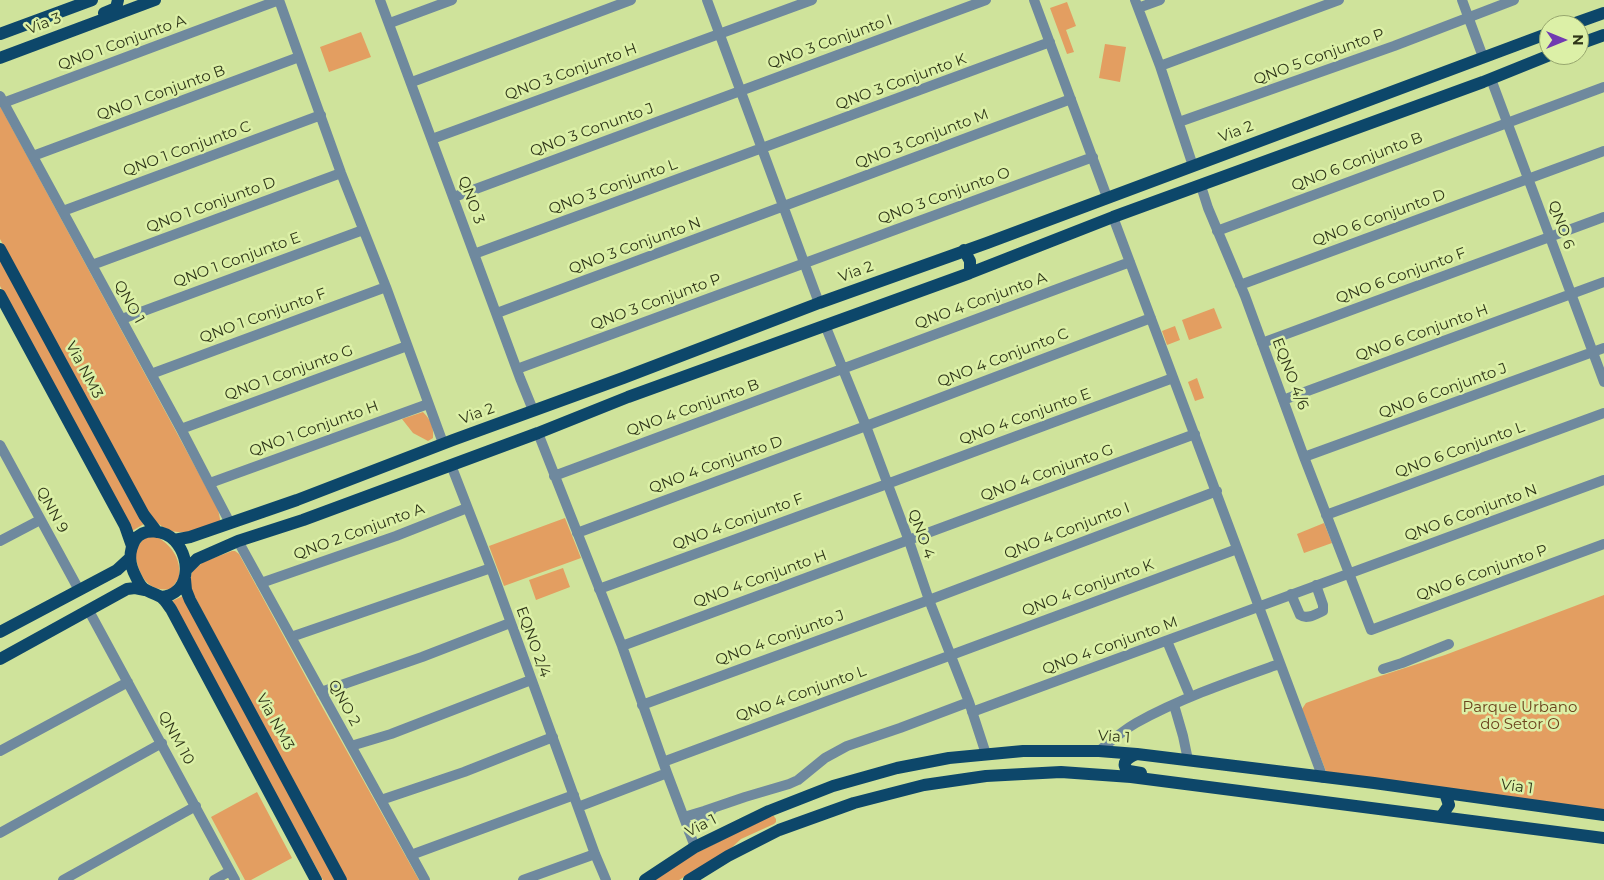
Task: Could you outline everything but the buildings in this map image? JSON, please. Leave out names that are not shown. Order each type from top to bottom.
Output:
[{"type":"main road","name":"Via 3","points":[[0,34],[92,0]]},
{"type":"main road","points":[[36,44],[62,28],[114,9],[117,6],[118,0]]},
{"type":"main road","name":"Via 3","points":[[0,58],[135,3],[155,0]]},
{"type":"main road","points":[[1589,18],[1604,13]]},
{"type":"main road","points":[[1589,40],[1604,34]]},
{"type":"main road","name":"Via 2","points":[[174,540],[190,538],[296,500],[819,303],[987,243],[1539,37]]},
{"type":"main road","points":[[161,597],[170,596],[180,589],[185,575],[197,559],[238,541],[303,520],[538,433],[628,397],[970,273],[1113,217],[1491,79],[1539,59]]},
{"type":"main road","points":[[1343,110],[1342,122],[1348,131]]},
{"type":"main road","points":[[1320,118],[1326,120],[1330,127],[1330,133],[1326,140]]},
{"type":"main road","points":[[987,243],[983,248],[982,256],[984,260],[994,264]]},
{"type":"main road","name":"Via NM3","points":[[0,248],[144,515],[157,532]]},
{"type":"main road","points":[[964,250],[970,261],[970,273]]},
{"type":"main road","points":[[0,295],[125,526],[132,546]]},
{"type":"main road","points":[[644,370],[642,377],[644,387],[650,390]]},
{"type":"main road","points":[[623,378],[630,384],[628,397]]},
{"type":"main road","points":[[296,500],[292,508],[295,515],[303,520]]},
{"type":"main road","points":[[272,508],[279,512],[280,528]]},
{"type":"main road","points":[[145,590],[136,578],[129,559],[132,546],[137,537],[147,531],[157,532],[174,540],[182,554],[185,575]]},
{"type":"main road","points":[[0,632],[117,570],[129,559]]},
{"type":"main road","name":"Via NM3","points":[[185,575],[186,590],[190,600],[341,880]]},
{"type":"main road","points":[[0,659],[127,589],[145,590],[161,597],[170,609],[316,880]]},
{"type":"main road","name":"Via 1","points":[[645,880],[695,847],[770,811],[832,786],[897,768],[949,758],[1023,751],[1099,751],[1137,754],[1604,815]]},
{"type":"main road","points":[[1137,754],[1126,760],[1125,766],[1129,771],[1179,777],[1192,784]]},
{"type":"main road","points":[[690,880],[728,856],[779,830],[854,803],[924,785],[986,776],[1062,772],[1192,784],[1604,838]]},
{"type":"main road","points":[[1440,817],[1449,805],[1445,793]]},
{"type":"main road","points":[[798,799],[794,802],[792,809],[794,813],[800,816],[840,801],[854,803]]},
{"type":"main road","points":[[728,856],[743,842],[777,826],[780,822],[778,814],[770,811]]},
{"type":"street","points":[[279,0],[341,173],[386,287],[444,444]]},
{"type":"street","name":"QNO 1 Conjunto A","points":[[2,100],[279,0]]},
{"type":"street","name":"QNO 3","points":[[380,0],[533,410]]},
{"type":"street","points":[[390,23],[452,0]]},
{"type":"street","points":[[412,82],[632,0]]},
{"type":"street","points":[[707,0],[819,303]]},
{"type":"street","name":"QNO 3 Conjunto H","points":[[432,139],[812,0]]},
{"type":"street","name":"QNO 3 Conjunto I","points":[[741,92],[986,0]]},
{"type":"street","points":[[1034,0],[1107,197]]},
{"type":"street","points":[[1160,0],[1137,4],[1193,166]]},
{"type":"street","points":[[1160,66],[1339,0]]},
{"type":"street","points":[[1462,0],[1483,57]]},
{"type":"street","name":"QNO 5 Conjunto P","points":[[1179,122],[1385,49],[1514,0]]},
{"type":"street","name":"QNO 3 Conjunto K","points":[[762,149],[1050,42]]},
{"type":"street","name":"QNO 1 Conjunto B","points":[[33,156],[299,58]]},
{"type":"street","name":"QNO 6","points":[[1491,79],[1604,382]]},
{"type":"street","name":"QNO 6 Conjunto B","points":[[1218,231],[1604,87]]},
{"type":"street","name":"QNO 3 Conunto J","points":[[454,197],[741,92]]},
{"type":"street","name":"QNO 3 Conjunto M","points":[[784,207],[1071,99]]},
{"type":"street","name":"QNO 1","points":[[2,100],[181,428],[230,523]]},
{"type":"street","name":"QNO 1 Conjunto C","points":[[62,211],[321,115]]},
{"type":"street","name":"QNO 3 Conjunto L","points":[[474,254],[762,149]]},
{"type":"street","name":"QNO 6 Conjunto D","points":[[1240,285],[1604,151]]},
{"type":"street","name":"QNO 3 Conjunto O","points":[[805,263],[1093,157]]},
{"type":"street","name":"QNO 1 Conjunto D","points":[[92,265],[341,173]]},
{"type":"street","name":"EQNO 4/6","points":[[1201,186],[1371,630]]},
{"type":"street","name":"QNO 3 Conjunto N","points":[[496,313],[784,207]]},
{"type":"street","points":[[1113,217],[1323,778]]},
{"type":"street","name":"QNO 6 Conjunto F","points":[[1262,343],[1604,217]]},
{"type":"street","name":"QNO 1 Conjunto E","points":[[122,319],[363,230]]},
{"type":"street","name":"QNO 4 Conjunto A","points":[[843,368],[1130,262]]},
{"type":"street","name":"QNO 3 Conjunto P","points":[[517,369],[805,263]]},
{"type":"street","name":"QNO 6 Conjunto H","points":[[1283,400],[1604,282]]},
{"type":"street","name":"QNO 1 Conjunto F","points":[[151,374],[386,287]]},
{"type":"street","name":"QNO 4 Conjunto C","points":[[866,426],[1151,318]]},
{"type":"street","name":"QNO 4","points":[[826,325],[909,541],[986,754]]},
{"type":"street","name":"QNO 1 Conjunto G","points":[[181,428],[407,346]]},
{"type":"street","name":"QNO 6 Conjunto J","points":[[1304,457],[1604,348]]},
{"type":"street","name":"QNO 4 Conjunto B","points":[[554,476],[843,368]]},
{"type":"street","name":"QNO 4 Conjunto E","points":[[887,484],[1173,378]]},
{"type":"street","name":"QNO 1 Conjunto H","points":[[210,483],[428,404]]},
{"type":"street","name":"QNO 6 Conjunto L","points":[[1326,514],[1604,413]]},
{"type":"street","name":"QNO 4 Conjunto D","points":[[577,533],[866,426]]},
{"type":"street","points":[[538,433],[622,646],[695,847]]},
{"type":"street","name":"QNO 4 Conjunto G","points":[[909,541],[1195,434]]},
{"type":"street","name":"QNN 9","points":[[2,452],[79,590]]},
{"type":"street","name":"EQNO 2/4","points":[[451,465],[491,568],[594,854],[606,880]]},
{"type":"street","name":"QNO 6 Conjunto N","points":[[1349,574],[1604,480]]},
{"type":"street","name":"QNO 4 Conjunto F","points":[[599,589],[887,484]]},
{"type":"street","name":"QNO 4 Conjunto I","points":[[929,600],[1217,491]]},
{"type":"street","name":"QNO 2 Conjunto A","points":[[261,583],[396,536],[467,508]]},
{"type":"street","points":[[0,541],[40,520]]},
{"type":"street","name":"QNO 2","points":[[238,541],[425,880]]},
{"type":"street","name":"QNO 4 Conjunto H","points":[[622,646],[909,541]]},
{"type":"street","name":"QNO 6 Conjunto P","points":[[1371,630],[1604,544]]},
{"type":"street","name":"QNO 4 Conjunto K","points":[[950,655],[1237,549]]},
{"type":"street","points":[[291,638],[491,568]]},
{"type":"street","points":[[1258,606],[1316,584],[1349,574]]},
{"type":"street","points":[[1291,594],[1302,617],[1323,611],[1316,584]]},
{"type":"street","name":"QNO 4 Conjunto J","points":[[642,705],[929,600]]},
{"type":"street","name":"QNO 4 Conjunto M","points":[[684,817],[745,796],[789,784],[798,780],[825,758],[847,746],[1167,641],[1258,606]]},
{"type":"street","name":"QNM 10","points":[[89,611],[233,876]]},
{"type":"street","points":[[321,692],[422,657],[510,623]]},
{"type":"street","points":[[1167,641],[1190,696]]},
{"type":"street","points":[[1383,669],[1449,644]]},
{"type":"street","name":"QNO 4 Conjunto L","points":[[663,762],[950,655]]},
{"type":"street","points":[[1099,751],[1136,723],[1190,696],[1279,664]]},
{"type":"street","points":[[351,746],[391,734],[531,680]]},
{"type":"street","points":[[0,751],[128,682]]},
{"type":"street","points":[[1174,705],[1188,760]]},
{"type":"street","points":[[381,800],[464,772],[553,737]]},
{"type":"street","points":[[0,833],[162,744]]},
{"type":"street","points":[[578,807],[667,773]]},
{"type":"street","points":[[411,855],[574,795]]},
{"type":"street","points":[[63,880],[196,806]]},
{"type":"street","points":[[689,832],[714,808]]},
{"type":"street","points":[[523,880],[594,854]]},
{"type":"street","points":[[214,880],[233,876]]},
{"type":"green space","points":[[1067,2],[1076,26],[1066,30],[1074,52],[1067,54],[1050,8]]},
{"type":"green space","points":[[361,32],[371,57],[329,72],[320,47]]},
{"type":"green space","points":[[1105,44],[1126,47],[1120,82],[1099,78]]},
{"type":"green space","points":[[0,106],[218,509],[221,524],[191,531],[175,532],[166,529],[149,515],[0,239]]},
{"type":"green space","points":[[0,256],[144,524],[132,531],[0,286]]},
{"type":"green space","points":[[1214,308],[1222,328],[1189,340],[1182,320]]},
{"type":"green space","points":[[1175,326],[1180,340],[1167,345],[1162,331]]},
{"type":"green space","points":[[1197,378],[1204,398],[1195,401],[1188,382]]},
{"type":"green space","points":[[423,412],[430,421],[433,430],[433,438],[428,441],[413,433],[402,419]]},
{"type":"green space","points":[[565,518],[581,558],[504,586],[489,546]]},
{"type":"green space","points":[[1324,523],[1332,543],[1304,553],[1297,534]]},
{"type":"green space","points":[[155,536],[166,543],[177,558],[179,578],[171,589],[155,588],[140,573],[135,550],[145,537]]},
{"type":"green space","points":[[232,551],[239,554],[419,880],[346,880],[189,586],[192,572],[203,562]]},
{"type":"green space","points":[[563,568],[570,587],[536,600],[529,580]]},
{"type":"green space","name":"Parque Urbano do Setor O","points":[[1604,595],[1604,812],[1327,774],[1302,709],[1306,703],[1445,655]]},
{"type":"green space","points":[[183,596],[336,880],[323,880],[170,602]]},
{"type":"green space","points":[[257,792],[292,858],[251,880],[245,880],[211,817]]},
{"type":"green space","points":[[773,815],[776,819],[774,824],[741,839],[728,851],[679,880],[654,880],[694,854]]}]
